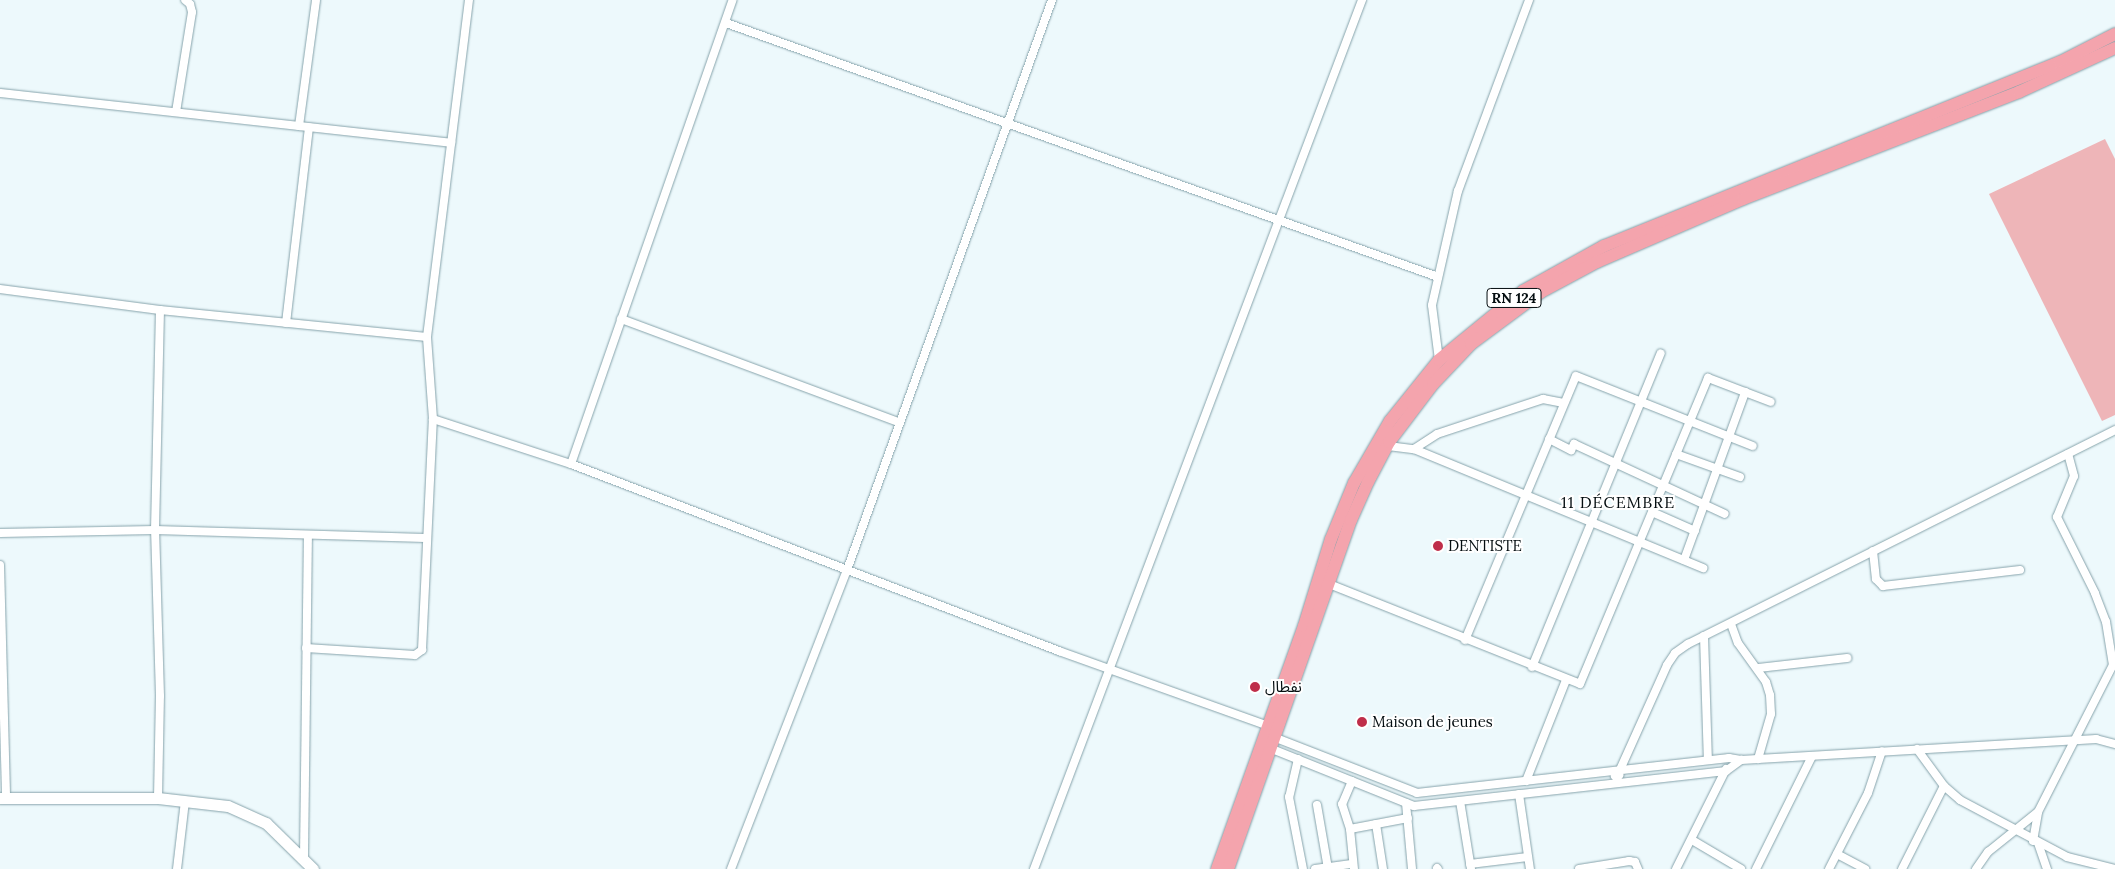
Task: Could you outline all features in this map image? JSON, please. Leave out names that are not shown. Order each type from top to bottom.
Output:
[{"type":"main road","name":"RN 124","points":[[1228,869],[1274,744],[1351,520],[1388,446],[1429,381],[1439,360],[1523,291],[1606,251],[2060,62],[2115,34]]},
{"type":"main road","name":"RN 124","points":[[1710,207],[2019,92],[2115,48]]},
{"type":"main road","name":"RN 124","points":[[1216,869],[1269,726],[1332,539],[1354,483],[1390,421],[1429,381],[1516,308],[1606,251]]},
{"type":"street","points":[[176,112],[192,12],[190,4],[185,0]]},
{"type":"street","points":[[300,126],[316,0]]},
{"type":"street","points":[[306,648],[419,653],[433,419],[427,337],[469,0]]},
{"type":"street","points":[[571,464],[733,0]]},
{"type":"street","points":[[731,869],[846,570],[1006,121],[1052,0]]},
{"type":"street","points":[[1034,869],[1276,222],[1362,0]]},
{"type":"street","points":[[1439,360],[1432,305],[1458,191],[1529,0]]},
{"type":"street","points":[[726,23],[1006,121],[1276,222],[1438,277]]},
{"type":"street","points":[[0,92],[451,143]]},
{"type":"street","points":[[286,323],[309,127]]},
{"type":"street","points":[[0,288],[160,310],[427,337]]},
{"type":"street","points":[[158,798],[160,696],[155,530],[160,310]]},
{"type":"street","points":[[621,319],[898,422]]},
{"type":"street","points":[[1532,667],[1614,463],[1661,354]]},
{"type":"street","points":[[1465,640],[1576,376],[1640,403],[1754,446]]},
{"type":"street","points":[[1329,584],[1532,667],[1580,684],[1708,378],[1771,402]]},
{"type":"street","points":[[1684,560],[1745,392]]},
{"type":"street","points":[[1414,449],[1437,434],[1543,398],[1564,403]]},
{"type":"street","points":[[433,419],[571,464],[1109,669],[1269,726]]},
{"type":"street","points":[[1617,776],[1667,665],[1675,653],[1704,636],[2115,430]]},
{"type":"street","points":[[1549,439],[1571,450],[1574,444],[1725,514]]},
{"type":"street","points":[[1388,446],[1414,449],[1703,568]]},
{"type":"street","points":[[1676,454],[1717,471],[1740,477]]},
{"type":"street","points":[[2047,869],[2036,842],[2038,812],[2073,740],[2110,672],[2113,654],[2095,593],[2057,516],[2074,476],[2068,454]]},
{"type":"street","points":[[1652,512],[1695,532]]},
{"type":"street","points":[[0,533],[155,530],[425,538]]},
{"type":"street","points":[[304,857],[308,536]]},
{"type":"street","points":[[1874,551],[1876,579],[1883,586],[2020,570]]},
{"type":"street","points":[[0,565],[3,798],[158,798],[228,806],[266,823],[304,857],[313,869]]},
{"type":"street","points":[[1731,624],[1738,643],[1758,668],[1766,682],[1770,714],[1758,759]]},
{"type":"street","points":[[1704,636],[1708,760]]},
{"type":"street","points":[[1758,668],[1847,658]]},
{"type":"street","points":[[1526,781],[1566,680]]},
{"type":"street","points":[[1274,744],[1298,759],[1414,806],[1519,794],[1708,760],[1729,758],[1741,760],[2096,739],[2115,744]]},
{"type":"street","points":[[1274,744],[1417,793],[1526,781],[1726,771],[1741,760]]},
{"type":"street","points":[[1917,749],[1944,786],[1960,800],[2067,857],[2115,869]]},
{"type":"street","points":[[1829,869],[1868,792],[1882,751]]},
{"type":"street","points":[[1756,869],[1812,756]]},
{"type":"street","points":[[1676,869],[1726,771],[1729,758]]},
{"type":"street","points":[[1298,759],[1288,797],[1303,869]]},
{"type":"street","points":[[1315,869],[1353,866],[1350,829],[1342,804],[1352,781]]},
{"type":"street","points":[[1902,869],[1944,786]]},
{"type":"street","points":[[1519,794],[1530,869]]},
{"type":"street","points":[[177,869],[185,801]]},
{"type":"street","points":[[1460,801],[1470,866],[1494,865],[1528,857]]},
{"type":"street","points":[[1406,803],[1412,869]]},
{"type":"street","points":[[1317,805],[1328,868]]},
{"type":"street","points":[[1976,869],[1988,852],[2038,812]]},
{"type":"street","points":[[1350,829],[1408,818]]},
{"type":"street","points":[[1376,824],[1383,869]]},
{"type":"street","points":[[1692,840],[1741,869]]},
{"type":"street","points":[[1837,854],[1865,869]]},
{"type":"street","points":[[1580,869],[1629,861],[1638,869]]},
{"type":"shaded area","points":[[2105,139],[2115,159],[2115,415],[2102,421],[1989,194]]},
{"type":"place","name":"DENTISTE","points":[[1438,546]]},
{"type":"place","name":"نفطال","points":[[1255,687]]},
{"type":"place","name":"Maison de jeunes","points":[[1362,722]]},
{"type":"district","name":"11 DÉCEMBRE","points":[[1618,502]]}]
